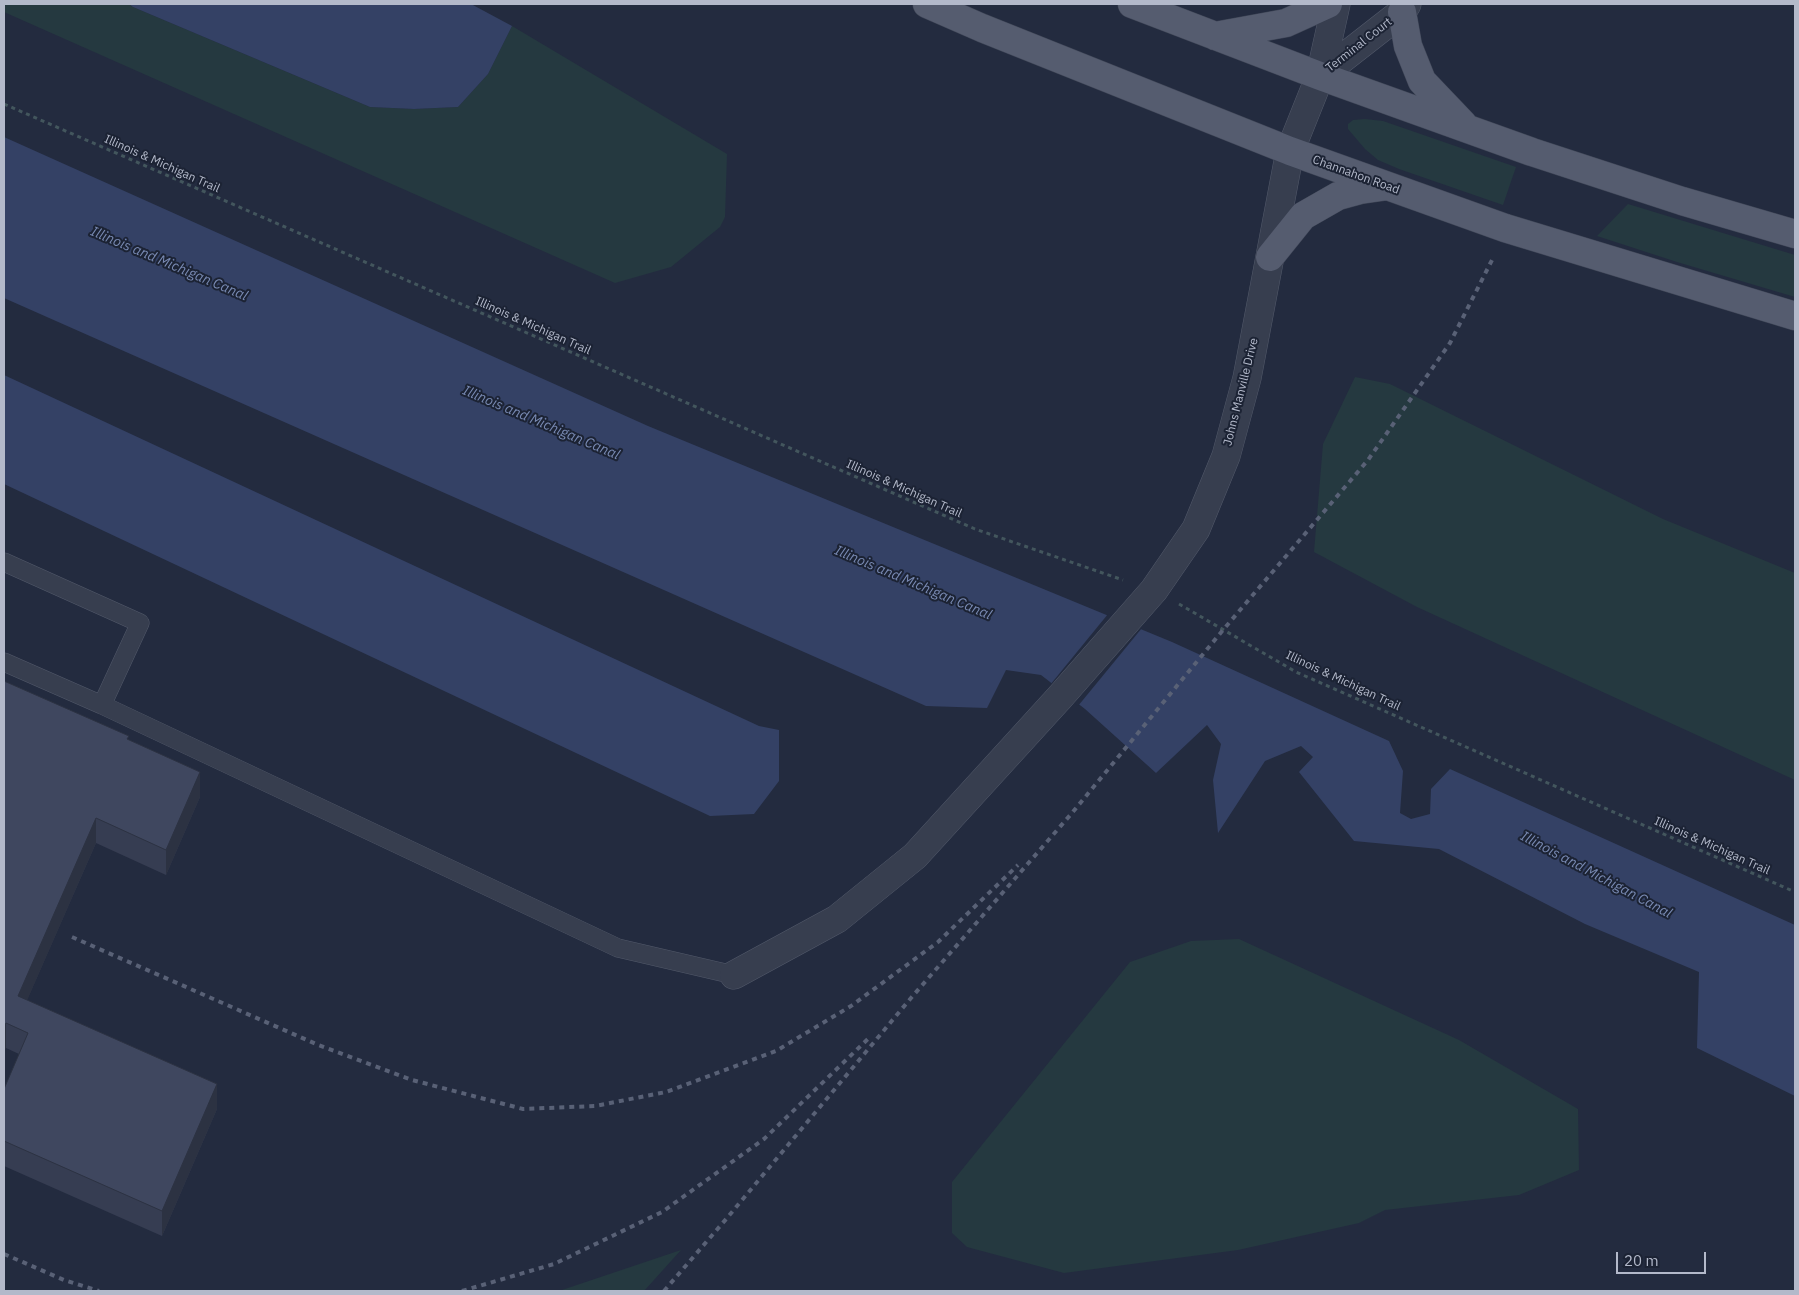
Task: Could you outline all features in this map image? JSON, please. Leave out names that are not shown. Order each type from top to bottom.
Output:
[{"type":"main road","name":"Channahon Road","points":[[927,4],[1034,50],[1290,151],[1505,228],[1795,316]]},
{"type":"main road","points":[[1132,4],[1320,76],[1468,129],[1682,201],[1795,234]]},
{"type":"main road","points":[[1214,36],[1286,23],[1328,4]]},
{"type":"main road","points":[[1404,8],[1408,46],[1422,81],[1468,129]]},
{"type":"main road","points":[[1270,257],[1303,216],[1338,196],[1360,190],[1389,186]]},
{"type":"street","name":"Terminal Court","points":[[1320,76],[1336,4]]},
{"type":"street","name":"Terminal Court","points":[[1320,76],[1404,8]]},
{"type":"street","name":"Johns Manville Drive","points":[[734,975],[837,918],[915,856],[1136,611],[1154,590],[1196,529],[1226,456],[1247,378],[1290,151],[1320,76]]},
{"type":"lane","points":[[4,562],[140,623],[102,705]]},
{"type":"lane","points":[[4,662],[102,705],[618,948],[734,975]]},
{"type":"path","name":"Illinois & Michigan Trail","points":[[4,104],[975,529],[1154,590],[1296,672],[1795,892]]},
{"type":"shaded area","points":[[4,4],[129,4],[370,107],[414,109],[458,107],[488,74],[512,26],[727,154],[725,217],[720,227],[671,267],[615,283],[4,12]]},
{"type":"shaded area","points":[[1353,120],[1383,121],[1516,167],[1503,205],[1378,160],[1365,149],[1348,129],[1348,124]]},
{"type":"shaded area","points":[[1628,204],[1795,255],[1795,297],[1597,236]]},
{"type":"shaded area","points":[[1355,377],[1390,384],[1663,519],[1795,573],[1795,780],[1417,607],[1314,552],[1323,444]]},
{"type":"shaded area","points":[[1239,939],[1459,1040],[1578,1109],[1579,1170],[1519,1195],[1385,1210],[1359,1223],[1238,1250],[1064,1273],[967,1247],[952,1233],[952,1182],[1130,962],[1191,941]]},
{"type":"shaded area","points":[[681,1250],[644,1291],[559,1291]]},
{"type":"water","points":[[129,4],[471,4],[512,26],[488,74],[458,107],[414,109],[370,107]]},
{"type":"water","name":"Illinois and Michigan Canal","points":[[4,137],[648,426],[1172,642],[1389,741],[1403,771],[1400,813],[1411,819],[1430,814],[1431,789],[1450,769],[1795,925],[1795,1096],[1697,1048],[1699,972],[1585,924],[1439,849],[1354,841],[1299,772],[1313,757],[1301,746],[1265,761],[1218,833],[1213,780],[1221,744],[1207,725],[1156,773],[1085,709],[1041,675],[1006,670],[987,708],[926,706],[4,298]]},
{"type":"water","points":[[4,375],[759,726],[779,730],[779,781],[754,814],[710,816],[4,484]]},
{"type":"pier","points":[[1108,614],[1142,628],[1078,706],[1050,685]]},
{"type":"building","points":[[4,681],[129,736],[127,739],[200,772],[166,850],[96,818],[18,996],[217,1084],[162,1211],[4,1141],[4,1089],[28,1033],[6,1023],[4,1028]]},
{"type":"railway","points":[[664,1291],[911,998],[1072,813],[1223,630],[1368,460],[1450,343],[1492,260]]},
{"type":"railway","points":[[72,937],[316,1044],[412,1080],[523,1109],[595,1106],[666,1092],[776,1051],[851,1006],[938,942],[1018,865]]},
{"type":"railway","points":[[462,1291],[554,1264],[662,1212],[764,1139],[871,1036]]},
{"type":"railway","points":[[4,1254],[64,1280],[99,1291]]}]
